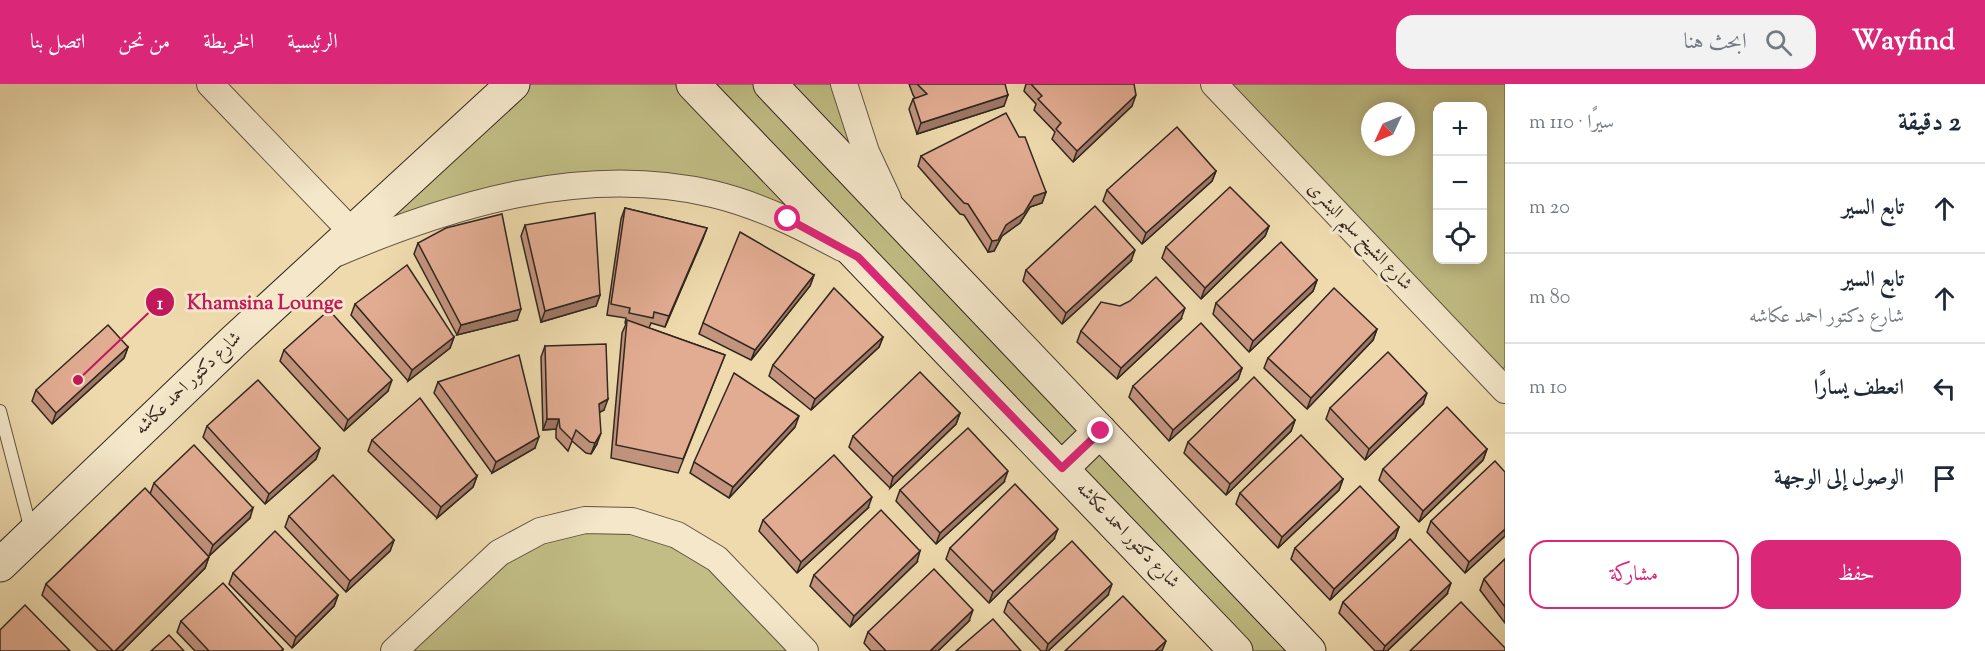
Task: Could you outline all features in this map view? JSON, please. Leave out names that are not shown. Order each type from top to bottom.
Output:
[{"type":"street","points":[[210,84],[352,232]]},
{"type":"street","name":"شارع دكتور احمد عكاشه","points":[[0,565],[323,258],[513,84]]},
{"type":"street","name":"شارع دكتور احمد عكاشه","points":[[693,84],[1236,651]]},
{"type":"street","points":[[770,84],[1309,651]]},
{"type":"street","points":[[844,84],[866,152],[898,218]]},
{"type":"street","name":"شارع الشيخ سليم البشرى","points":[[1214,84],[1501,378]]},
{"type":"street","points":[[323,258],[398,227],[475,204],[552,187],[632,183],[713,194],[788,219],[858,257]]},
{"type":"street","points":[[1062,468],[1101,431]]},
{"type":"street","points":[[394,651],[499,553],[540,531],[585,520],[632,521],[677,535],[717,560],[805,651]]},
{"type":"lane","points":[[0,411],[32,534]]},
{"type":"shaded area","points":[[512,84],[844,84],[897,218],[1309,651],[1237,651],[858,257],[713,194],[552,187],[323,258]]},
{"type":"shaded area","points":[[1214,84],[1505,84],[1505,367],[1494,378]]},
{"type":"shaded area","points":[[540,531],[677,535],[805,651],[394,651]]},
{"type":"building","points":[[917,84],[1005,84],[1008,95],[921,123],[913,99],[927,94]]},
{"type":"building","points":[[1031,84],[1134,84],[1136,95],[1077,151],[1056,129],[1061,123],[1038,99],[1042,96]]},
{"type":"building","points":[[1006,113],[1019,137],[1025,137],[1046,192],[1034,196],[1024,213],[1006,225],[998,240],[992,241],[968,204],[964,203],[921,156]]},
{"type":"building","points":[[1177,127],[1216,171],[1146,233],[1107,190]]},
{"type":"building","points":[[1230,187],[1269,226],[1205,288],[1166,247]]},
{"type":"building","points":[[1095,206],[1135,250],[1066,313],[1026,270]]},
{"type":"building","points":[[625,208],[707,228],[669,316],[654,312],[653,318],[629,313],[630,308],[611,304]]},
{"type":"building","points":[[595,213],[600,295],[545,311],[525,225]]},
{"type":"building","points":[[502,214],[521,309],[461,325],[418,243],[446,228]]},
{"type":"building","points":[[740,232],[814,275],[755,350],[703,323]]},
{"type":"building","points":[[1281,242],[1317,280],[1253,341],[1216,303]]},
{"type":"building","points":[[407,265],[454,337],[412,370],[355,304]]},
{"type":"building","points":[[1156,277],[1185,308],[1121,368],[1081,331],[1101,302],[1120,306],[1130,301]]},
{"type":"building","points":[[834,288],[883,337],[815,399],[773,365]]},
{"type":"building","points":[[1334,288],[1377,329],[1311,398],[1268,358]]},
{"type":"building","points":[[329,310],[392,380],[348,420],[284,350]]},
{"type":"building","points":[[627,320],[725,355],[683,459],[616,445]]},
{"type":"building","points":[[1201,323],[1242,368],[1173,430],[1133,386]]},
{"type":"building","points":[[108,325],[128,347],[56,413],[36,390]]},
{"type":"building","points":[[606,344],[608,399],[599,404],[601,433],[595,443],[590,442],[576,430],[572,440],[560,428],[559,419],[547,419],[545,346]]},
{"type":"building","points":[[1388,352],[1427,393],[1369,449],[1330,408]]},
{"type":"building","points":[[519,355],[539,437],[496,462],[438,382]]},
{"type":"building","points":[[920,372],[960,413],[893,477],[853,436]]},
{"type":"building","points":[[734,373],[799,416],[733,487],[694,462]]},
{"type":"building","points":[[1254,377],[1295,420],[1230,484],[1188,442]]},
{"type":"building","points":[[258,380],[320,448],[269,494],[207,426]]},
{"type":"building","points":[[420,398],[477,476],[441,507],[372,440]]},
{"type":"building","points":[[1447,407],[1487,449],[1423,511],[1383,469]]},
{"type":"building","points":[[968,428],[1008,471],[940,533],[900,490]]},
{"type":"building","points":[[1301,435],[1343,479],[1282,537],[1240,493]]},
{"type":"building","points":[[194,445],[253,508],[213,545],[154,483]]},
{"type":"building","points":[[834,455],[872,497],[801,562],[763,520]]},
{"type":"building","points":[[1495,461],[1505,472],[1505,529],[1469,562],[1431,521]]},
{"type":"building","points":[[333,475],[394,540],[350,581],[289,516]]},
{"type":"building","points":[[1015,484],[1058,529],[993,592],[950,548]]},
{"type":"building","points":[[1360,486],[1399,527],[1334,589],[1295,548]]},
{"type":"building","points":[[145,488],[209,557],[113,651],[46,584]]},
{"type":"building","points":[[881,510],[920,551],[854,616],[814,575]]},
{"type":"building","points":[[275,531],[338,595],[296,637],[233,573]]},
{"type":"building","points":[[1410,539],[1451,583],[1385,646],[1343,602]]},
{"type":"building","points":[[1072,541],[1112,584],[1048,644],[1008,601]]},
{"type":"building","points":[[1505,559],[1505,607],[1484,579]]},
{"type":"building","points":[[934,569],[973,610],[930,651],[886,651],[868,632]]},
{"type":"building","points":[[223,583],[283,649],[281,651],[209,651],[181,621]]},
{"type":"building","points":[[1123,596],[1166,641],[1155,651],[1065,651]]},
{"type":"building","points":[[1461,602],[1505,648],[1505,651],[1410,651]]},
{"type":"building","points":[[25,605],[70,651],[0,651],[0,630]]},
{"type":"building","points":[[993,619],[1021,651],[956,651]]},
{"type":"building","points":[[169,635],[184,651],[151,651]]},
{"type":"place","name":"Khamsina Lounge","points":[[78,380]]},
{"type":"route","points":[[788,219],[858,257],[1062,468],[1101,431]]}]
